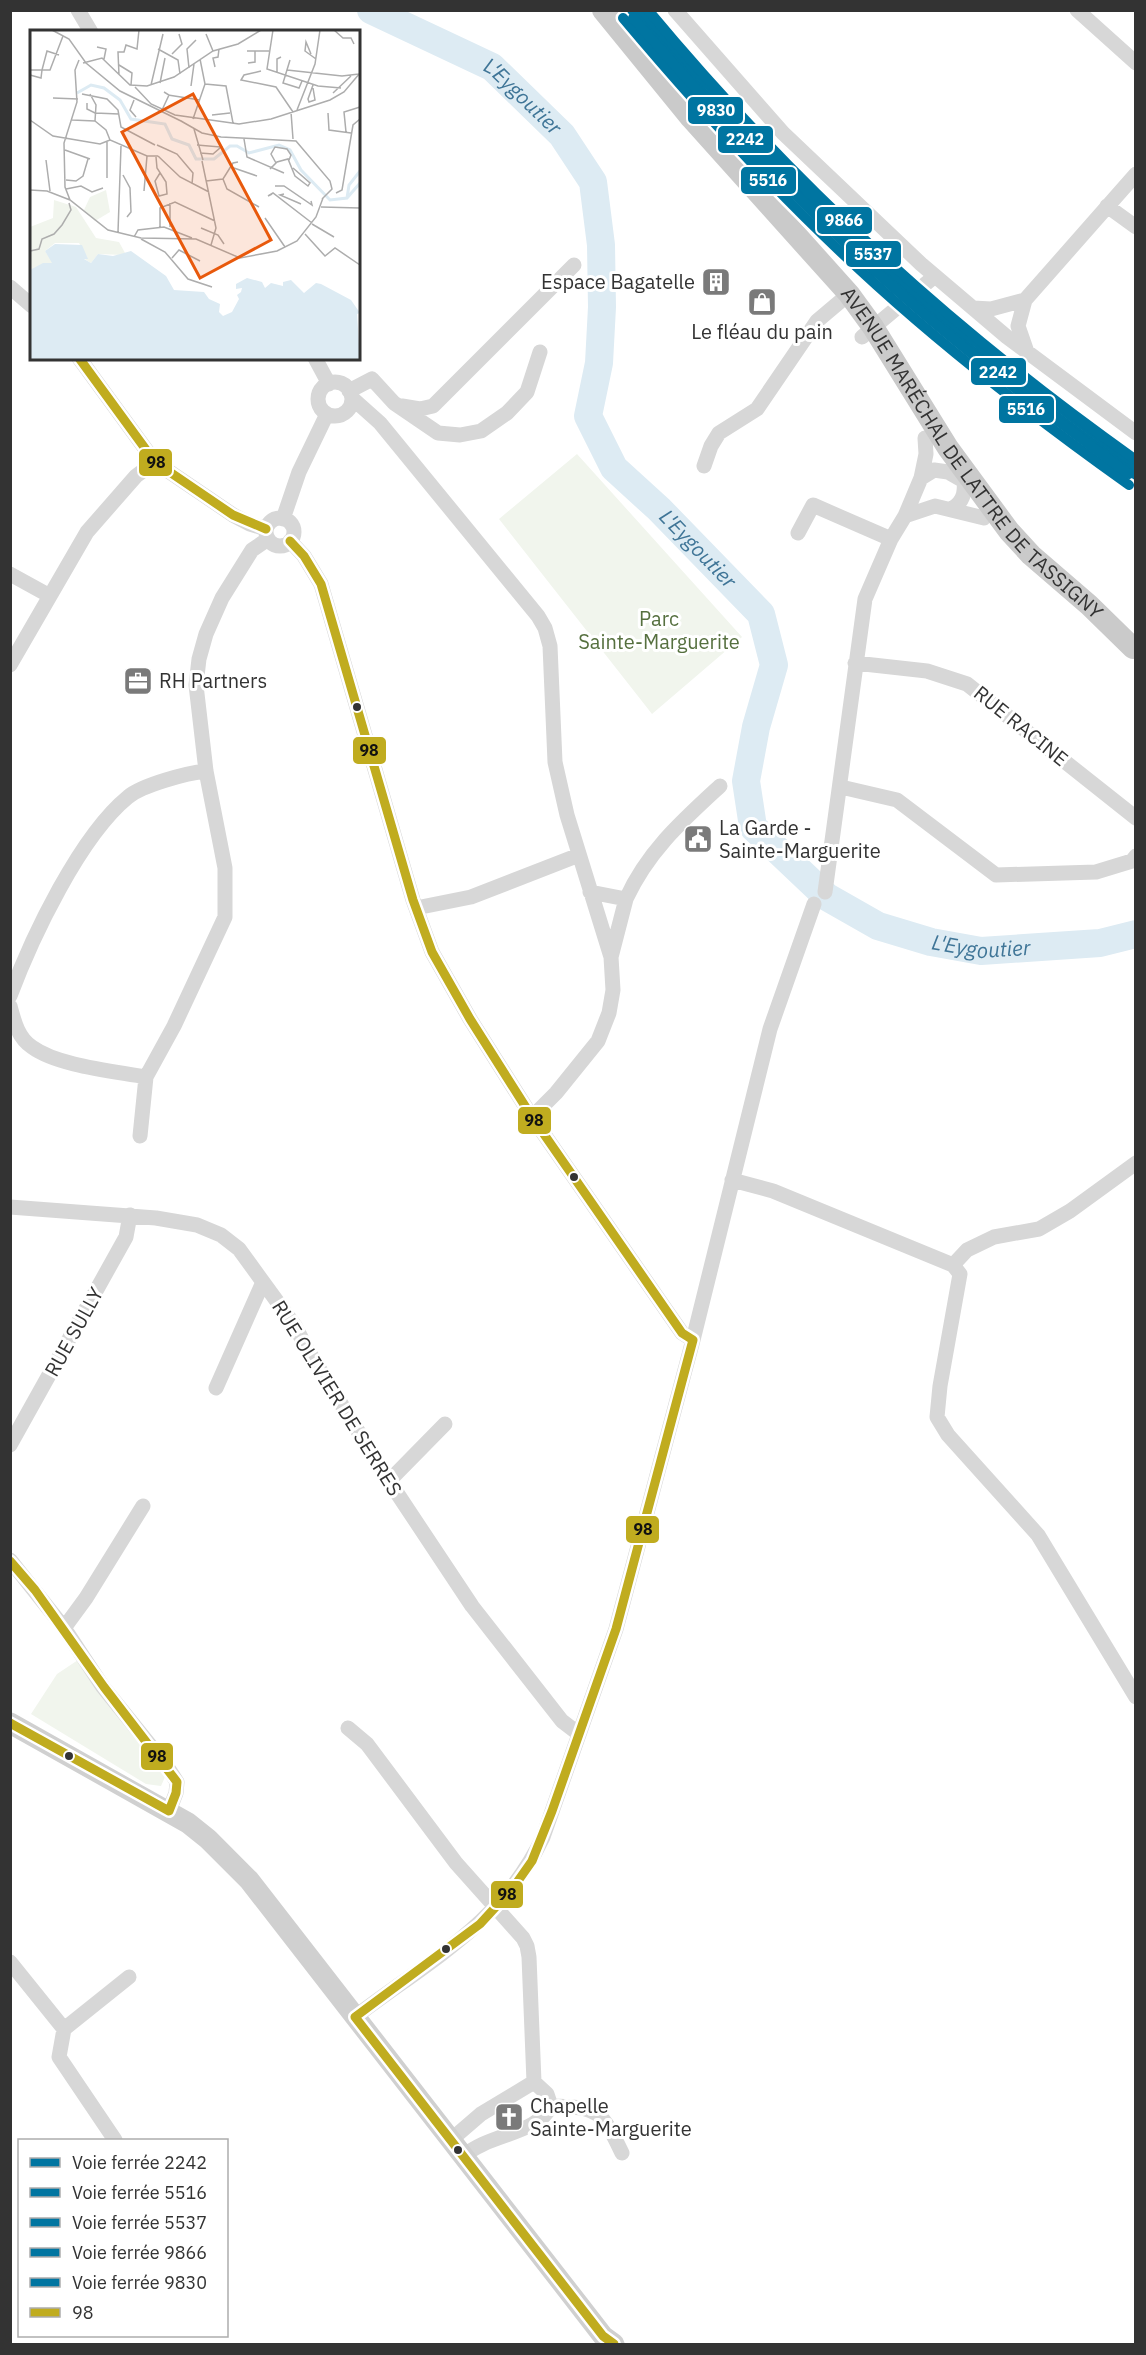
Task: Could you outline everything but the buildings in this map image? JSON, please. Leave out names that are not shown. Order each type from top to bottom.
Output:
[{"type":"main road","name":"AVENUE MARÉCHAL DE LATTRE DE TASSIGNY","points":[[603,10],[691,118],[814,254],[868,332],[962,486],[1010,531],[1031,555],[1089,605],[1134,649]]},
{"type":"main road","name":"AVENUE MARÉCHAL DE LATTRE DE TASSIGNY","points":[[868,332],[926,438],[984,518],[1022,564],[1084,614],[1134,649]]},
{"type":"main road","points":[[10,1723],[169,1811],[208,1839],[249,1880],[603,2336],[614,2344]]},
{"type":"street","points":[[78,10],[90,30]]},
{"type":"street","points":[[675,10],[783,133],[935,276],[1027,352],[1136,433]]},
{"type":"street","points":[[1077,10],[1136,63]]},
{"type":"street","points":[[1027,352],[1018,326],[1025,300],[1136,174]]},
{"type":"street","points":[[1107,206],[1136,227]]},
{"type":"street","points":[[393,403],[420,409],[433,406],[574,265]]},
{"type":"street","points":[[868,332],[935,276]]},
{"type":"street","points":[[10,287],[30,304]]},
{"type":"street","points":[[704,466],[711,446],[719,433],[757,409],[817,321],[845,297]]},
{"type":"street","points":[[973,308],[991,309],[1025,300]]},
{"type":"street","points":[[532,1117],[556,1093],[598,1041],[609,1013],[613,990],[611,957],[567,815],[555,762],[552,662],[545,628],[538,616],[380,423],[351,394],[340,383],[329,384],[322,389],[318,400],[327,414],[335,416],[344,414],[349,410],[351,394],[372,379],[393,403],[438,433],[460,435],[481,431],[507,413],[527,392],[540,352]]},
{"type":"street","points":[[80,360],[155,462],[267,534],[278,546],[290,541]]},
{"type":"street","points":[[316,360],[329,384]]},
{"type":"street","points":[[283,519],[298,472],[327,414]]},
{"type":"street","points":[[825,892],[865,599],[921,478],[926,454],[926,438]]},
{"type":"street","points":[[10,665],[87,532],[136,476],[155,462]]},
{"type":"street","points":[[904,516],[935,506],[962,486],[934,470],[921,478]]},
{"type":"street","points":[[798,533],[813,505],[891,539]]},
{"type":"street","points":[[140,1136],[146,1077],[174,1026],[225,917],[225,868],[206,771],[196,685],[199,658],[206,634],[222,598],[252,550],[267,534],[272,520],[283,519],[290,523],[293,530],[290,541]]},
{"type":"street","points":[[290,541],[304,556],[321,584],[416,908],[432,952],[470,1019],[532,1117],[682,1333],[693,1340]]},
{"type":"street","points":[[10,574],[50,596]]},
{"type":"street","name":"RUE RACINE","points":[[855,663],[927,671],[967,684],[1136,819]]},
{"type":"street","points":[[10,996],[51,906],[93,833],[129,795],[182,774],[206,771]]},
{"type":"street","points":[[611,957],[626,899],[637,874],[682,820],[720,786]]},
{"type":"street","points":[[841,787],[897,800],[996,875],[1096,872],[1132,861],[1136,856]]},
{"type":"street","points":[[416,908],[471,897],[579,855]]},
{"type":"street","points":[[590,892],[626,899]]},
{"type":"street","points":[[356,2018],[447,1950],[497,1907],[532,1861],[546,1828],[616,1629],[693,1340],[770,1029],[814,904]]},
{"type":"street","points":[[10,1006],[15,1026],[31,1047],[69,1063],[146,1077]]},
{"type":"street","points":[[953,1265],[967,1250],[994,1237],[1039,1229],[1070,1211],[1136,1163]]},
{"type":"street","points":[[732,1180],[773,1191],[953,1265],[960,1274],[940,1386],[937,1417],[948,1435],[1038,1535],[1136,1697]]},
{"type":"street","name":"RUE OLIVIER DE SERRES","points":[[10,1207],[130,1215],[197,1225],[221,1235],[239,1249],[295,1326],[389,1481],[472,1606],[562,1721],[579,1734]]},
{"type":"street","name":"RUE SULLY","points":[[10,1445],[126,1237],[130,1215]]},
{"type":"street","points":[[216,1388],[263,1282]]},
{"type":"street","points":[[389,1481],[445,1424]]},
{"type":"street","points":[[64,1628],[86,1598],[143,1506]]},
{"type":"street","points":[[10,1560],[64,1628],[103,1687],[177,1782],[176,1793],[169,1811]]},
{"type":"street","points":[[348,1728],[367,1744],[456,1863],[497,1907],[527,1946],[534,2082],[547,2094],[551,2106],[547,2115],[539,2122],[488,2141],[458,2147]]},
{"type":"street","points":[[10,1962],[64,2029]]},
{"type":"street","points":[[114,2139],[59,2057],[64,2029],[129,1977]]},
{"type":"street","points":[[458,2147],[481,2114],[534,2082]]},
{"type":"street","points":[[551,2106],[577,2106],[601,2116],[608,2123],[622,2153]]},
{"type":"green space","name":"Parc Sainte-Marguerite","points":[[577,454],[742,637],[652,714],[499,519]]},
{"type":"green space","points":[[78,1660],[150,1752],[165,1777],[161,1786],[146,1784],[31,1714],[57,1674]]},
{"type":"waterway","name":"L'Eygoutier","points":[[371,10],[492,67],[562,135],[593,182],[601,245],[602,307],[599,363],[588,416],[614,468],[659,509],[761,614],[774,665],[756,727],[746,781],[753,827],[827,897],[878,926],[931,942],[981,951],[1100,943],[1136,934]]},
{"type":"rail line","name":"2242","points":[[632,10],[694,83],[759,153],[803,199],[881,273],[1006,378],[1136,475]]},
{"type":"rail line","name":"5537","points":[[642,10],[782,164],[870,251],[1000,361],[1136,464]]},
{"type":"rail line","name":"9866","points":[[648,10],[759,135],[877,251],[1002,359],[1136,460]]},
{"type":"rail line","name":"5516","points":[[623,18],[737,147],[859,269],[991,382],[1129,485]]},
{"type":"rail line","name":"9830","points":[[633,18],[744,141],[801,201],[861,258],[992,370],[1129,474]]},
{"type":"transit line","name":"98","points":[[80,360],[155,462],[233,515],[266,529]]},
{"type":"transit line","name":"98","points":[[290,541],[304,556],[321,584],[413,900],[432,952],[470,1019],[532,1117],[682,1333],[693,1340]]},
{"type":"transit line","name":"98","points":[[355,2017],[480,1924],[513,1888],[532,1861],[616,1629],[693,1340]]},
{"type":"transit line","name":"98","points":[[10,1561],[35,1590],[104,1687],[177,1782],[176,1793],[169,1811],[10,1723]]},
{"type":"transit line","name":"98","points":[[355,2017],[603,2336],[614,2344]]},
{"type":"place","name":"Espace Bagatelle","points":[[716,282]]},
{"type":"place","name":"Le fléau du pain","points":[[762,302]]},
{"type":"place","name":"RH Partners","points":[[138,681]]},
{"type":"place","name":"La Garde - Sainte-Marguerite","points":[[698,839]]},
{"type":"place","name":"Chapelle Sainte-Marguerite","points":[[509,2117]]}]
